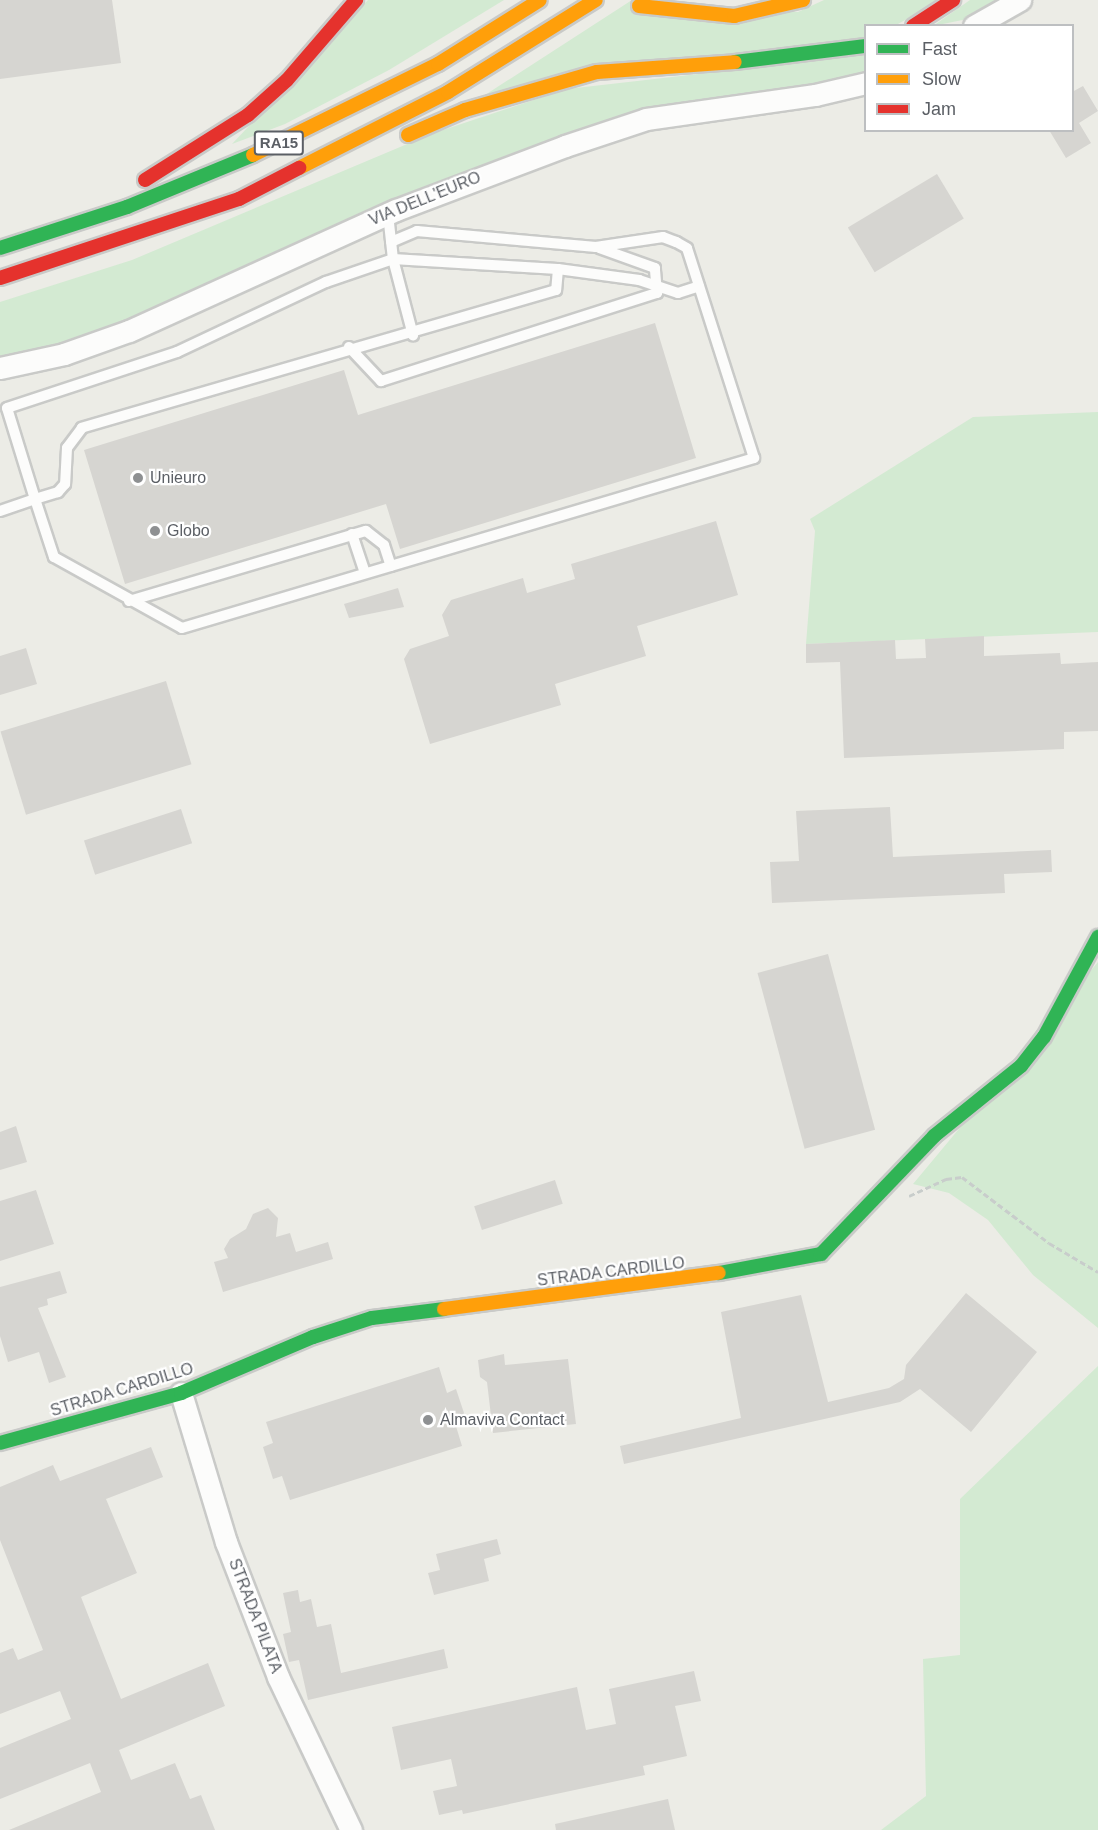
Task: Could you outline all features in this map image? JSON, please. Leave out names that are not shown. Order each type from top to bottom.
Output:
[{"type":"main road","points":[[129,188],[213,142],[248,116],[287,80],[356,0]]},
{"type":"main road","name":"RA15","points":[[0,248],[127,207],[261,152],[438,64],[540,0]]},
{"type":"main road","name":"RA15","points":[[0,278],[239,199],[448,92],[596,0]]},
{"type":"main road","points":[[639,6],[700,16],[734,16],[803,0]]},
{"type":"main road","points":[[916,24],[953,0]]},
{"type":"main road","points":[[395,142],[465,110],[597,72],[813,56],[864,46]]},
{"type":"main road","points":[[239,199],[312,180]]},
{"type":"main road","points":[[0,232],[102,198]]},
{"type":"main road","name":"STRADA CARDILLO","points":[[0,1443],[182,1393],[313,1336],[372,1318],[675,1282],[821,1254],[934,1136],[1021,1066],[1044,1036],[1098,937]]},
{"type":"street","points":[[978,24],[1020,0]]},
{"type":"street","name":"VIA DELL'EURO","points":[[0,368],[64,354],[129,331],[388,214],[646,119],[815,95],[864,83]]},
{"type":"street","name":"STRADA PILATA","points":[[182,1393],[226,1542],[278,1677],[351,1830]]},
{"type":"street","points":[[0,1433],[35,1434]]},
{"type":"lane","points":[[388,214],[393,259],[413,335]]},
{"type":"lane","points":[[391,242],[417,231],[596,247],[663,237],[687,248],[754,458],[182,628],[129,601],[54,557],[4,409],[177,352],[315,286],[393,259],[558,269],[660,285],[678,292],[699,286]]},
{"type":"lane","points":[[596,247],[655,268],[660,285]]},
{"type":"lane","points":[[0,511],[58,492],[65,484],[67,448],[82,428],[349,347],[413,335],[556,290],[558,269]]},
{"type":"lane","points":[[349,347],[381,381],[650,298],[660,285]]},
{"type":"lane","points":[[129,601],[366,531],[384,545],[391,566]]},
{"type":"lane","points":[[352,534],[365,573]]},
{"type":"path","points":[[902,1201],[946,1179],[962,1178],[1048,1243],[1098,1272]]},
{"type":"green space","points":[[368,0],[504,0],[389,70],[285,124],[232,144]]},
{"type":"green space","points":[[632,0],[798,12],[824,0],[942,0],[898,24],[864,24],[864,38],[485,95]]},
{"type":"green space","points":[[970,0],[1002,0],[977,17],[936,24]]},
{"type":"green space","points":[[864,55],[864,74],[831,83],[667,105],[478,167],[151,312],[65,344],[0,359],[0,302],[132,260],[431,134],[567,89]]},
{"type":"green space","points":[[1098,412],[1098,632],[806,644],[815,531],[810,519],[973,417]]},
{"type":"green space","points":[[1098,962],[1098,1328],[1033,1275],[988,1220],[949,1193],[913,1184]]},
{"type":"green space","points":[[1098,1366],[1098,1830],[881,1830],[926,1796],[923,1659],[960,1655],[960,1499]]},
{"type":"building","points":[[0,0],[112,0],[121,63],[0,79]]},
{"type":"building","points":[[1083,86],[1098,111],[1079,123],[1091,143],[1066,158],[1050,132],[1074,132],[1074,91]]},
{"type":"building","points":[[937,174],[964,219],[875,272],[848,228]]},
{"type":"building","points":[[655,323],[696,458],[400,549],[386,504],[125,584],[84,450],[344,370],[358,415]]},
{"type":"building","points":[[716,521],[738,595],[637,626],[646,656],[555,684],[561,705],[430,744],[404,659],[410,649],[449,636],[442,615],[451,600],[523,578],[527,593],[575,579],[571,564]]},
{"type":"building","points":[[398,588],[404,607],[349,618],[344,604]]},
{"type":"building","points":[[984,636],[984,656],[1060,653],[1061,664],[1098,662],[1098,731],[1064,732],[1064,749],[844,758],[840,662],[806,663],[806,644],[895,640],[896,659],[926,658],[925,639]]},
{"type":"building","points":[[26,648],[37,684],[0,695],[0,656]]},
{"type":"building","points":[[166,681],[191,764],[26,815],[1,732]]},
{"type":"building","points":[[890,807],[893,857],[1051,850],[1052,872],[1004,874],[1005,893],[772,903],[770,862],[799,861],[796,811]]},
{"type":"building","points":[[181,809],[192,843],[95,875],[84,841]]},
{"type":"building","points":[[828,954],[875,1130],[805,1149],[757,973]]},
{"type":"building","points":[[16,1126],[27,1162],[0,1170],[0,1132]]},
{"type":"building","points":[[555,1180],[563,1204],[482,1230],[474,1206]]},
{"type":"building","points":[[36,1190],[54,1244],[0,1261],[0,1201]]},
{"type":"building","points":[[268,1208],[278,1218],[276,1237],[290,1233],[296,1252],[328,1242],[333,1259],[223,1292],[214,1262],[228,1258],[224,1249],[230,1239],[246,1229],[253,1214]]},
{"type":"building","points":[[60,1271],[67,1293],[47,1299],[48,1305],[38,1308],[66,1377],[49,1383],[39,1352],[8,1362],[0,1336],[0,1287]]},
{"type":"building","points":[[966,1293],[1037,1352],[971,1432],[920,1389],[900,1402],[624,1464],[620,1446],[741,1418],[721,1312],[801,1295],[828,1402],[889,1388],[904,1379],[906,1365]]},
{"type":"building","points":[[504,1354],[505,1365],[568,1359],[576,1424],[493,1433],[487,1382],[480,1377],[478,1360]]},
{"type":"building","points":[[439,1367],[447,1393],[456,1389],[466,1419],[455,1423],[462,1446],[290,1500],[282,1476],[273,1479],[263,1447],[273,1443],[266,1422]]},
{"type":"building","points":[[151,1447],[163,1477],[106,1499],[137,1573],[81,1597],[121,1699],[208,1663],[225,1706],[119,1750],[131,1780],[175,1763],[190,1799],[201,1795],[215,1830],[9,1830],[101,1792],[90,1763],[0,1799],[0,1748],[71,1719],[60,1691],[0,1714],[0,1653],[13,1648],[18,1660],[43,1650],[0,1540],[0,1487],[53,1465],[60,1481]]},
{"type":"building","points":[[497,1539],[501,1554],[484,1559],[489,1581],[434,1595],[428,1573],[440,1570],[436,1554]]},
{"type":"building","points":[[298,1590],[300,1602],[311,1599],[317,1627],[331,1624],[341,1673],[444,1649],[448,1668],[308,1700],[299,1660],[289,1662],[283,1634],[291,1632],[283,1593]]},
{"type":"building","points":[[694,1671],[701,1701],[675,1706],[687,1756],[643,1766],[645,1775],[463,1814],[462,1810],[439,1815],[433,1791],[457,1786],[451,1759],[401,1770],[392,1727],[577,1687],[586,1730],[616,1724],[609,1689]]},
{"type":"building","points":[[668,1799],[675,1830],[556,1830],[555,1824]]},
{"type":"traffic: fast","points":[[735,62],[864,46]]},
{"type":"traffic: fast","points":[[0,248],[127,207],[253,155]]},
{"type":"traffic: fast","points":[[719,1273],[821,1254],[934,1136],[1021,1066],[1044,1037],[1098,937]]},
{"type":"traffic: fast","points":[[0,1443],[181,1393],[313,1337],[372,1318],[444,1309]]},
{"type":"traffic: slow","points":[[253,155],[438,64],[540,0]]},
{"type":"traffic: slow","points":[[299,168],[448,92],[596,0]]},
{"type":"traffic: slow","points":[[639,6],[734,16],[803,0]]},
{"type":"traffic: slow","points":[[408,135],[465,110],[597,72],[735,62]]},
{"type":"traffic: slow","points":[[444,1309],[719,1273]]},
{"type":"traffic: jam","points":[[145,180],[248,115],[287,80],[356,0]]},
{"type":"traffic: jam","points":[[916,24],[953,0]]},
{"type":"traffic: jam","points":[[0,278],[239,199],[299,168]]},
{"type":"place","name":"Unieuro","points":[[138,478]]},
{"type":"place","name":"Globo","points":[[155,531]]},
{"type":"place","name":"Almaviva Contact","points":[[428,1420]]}]
